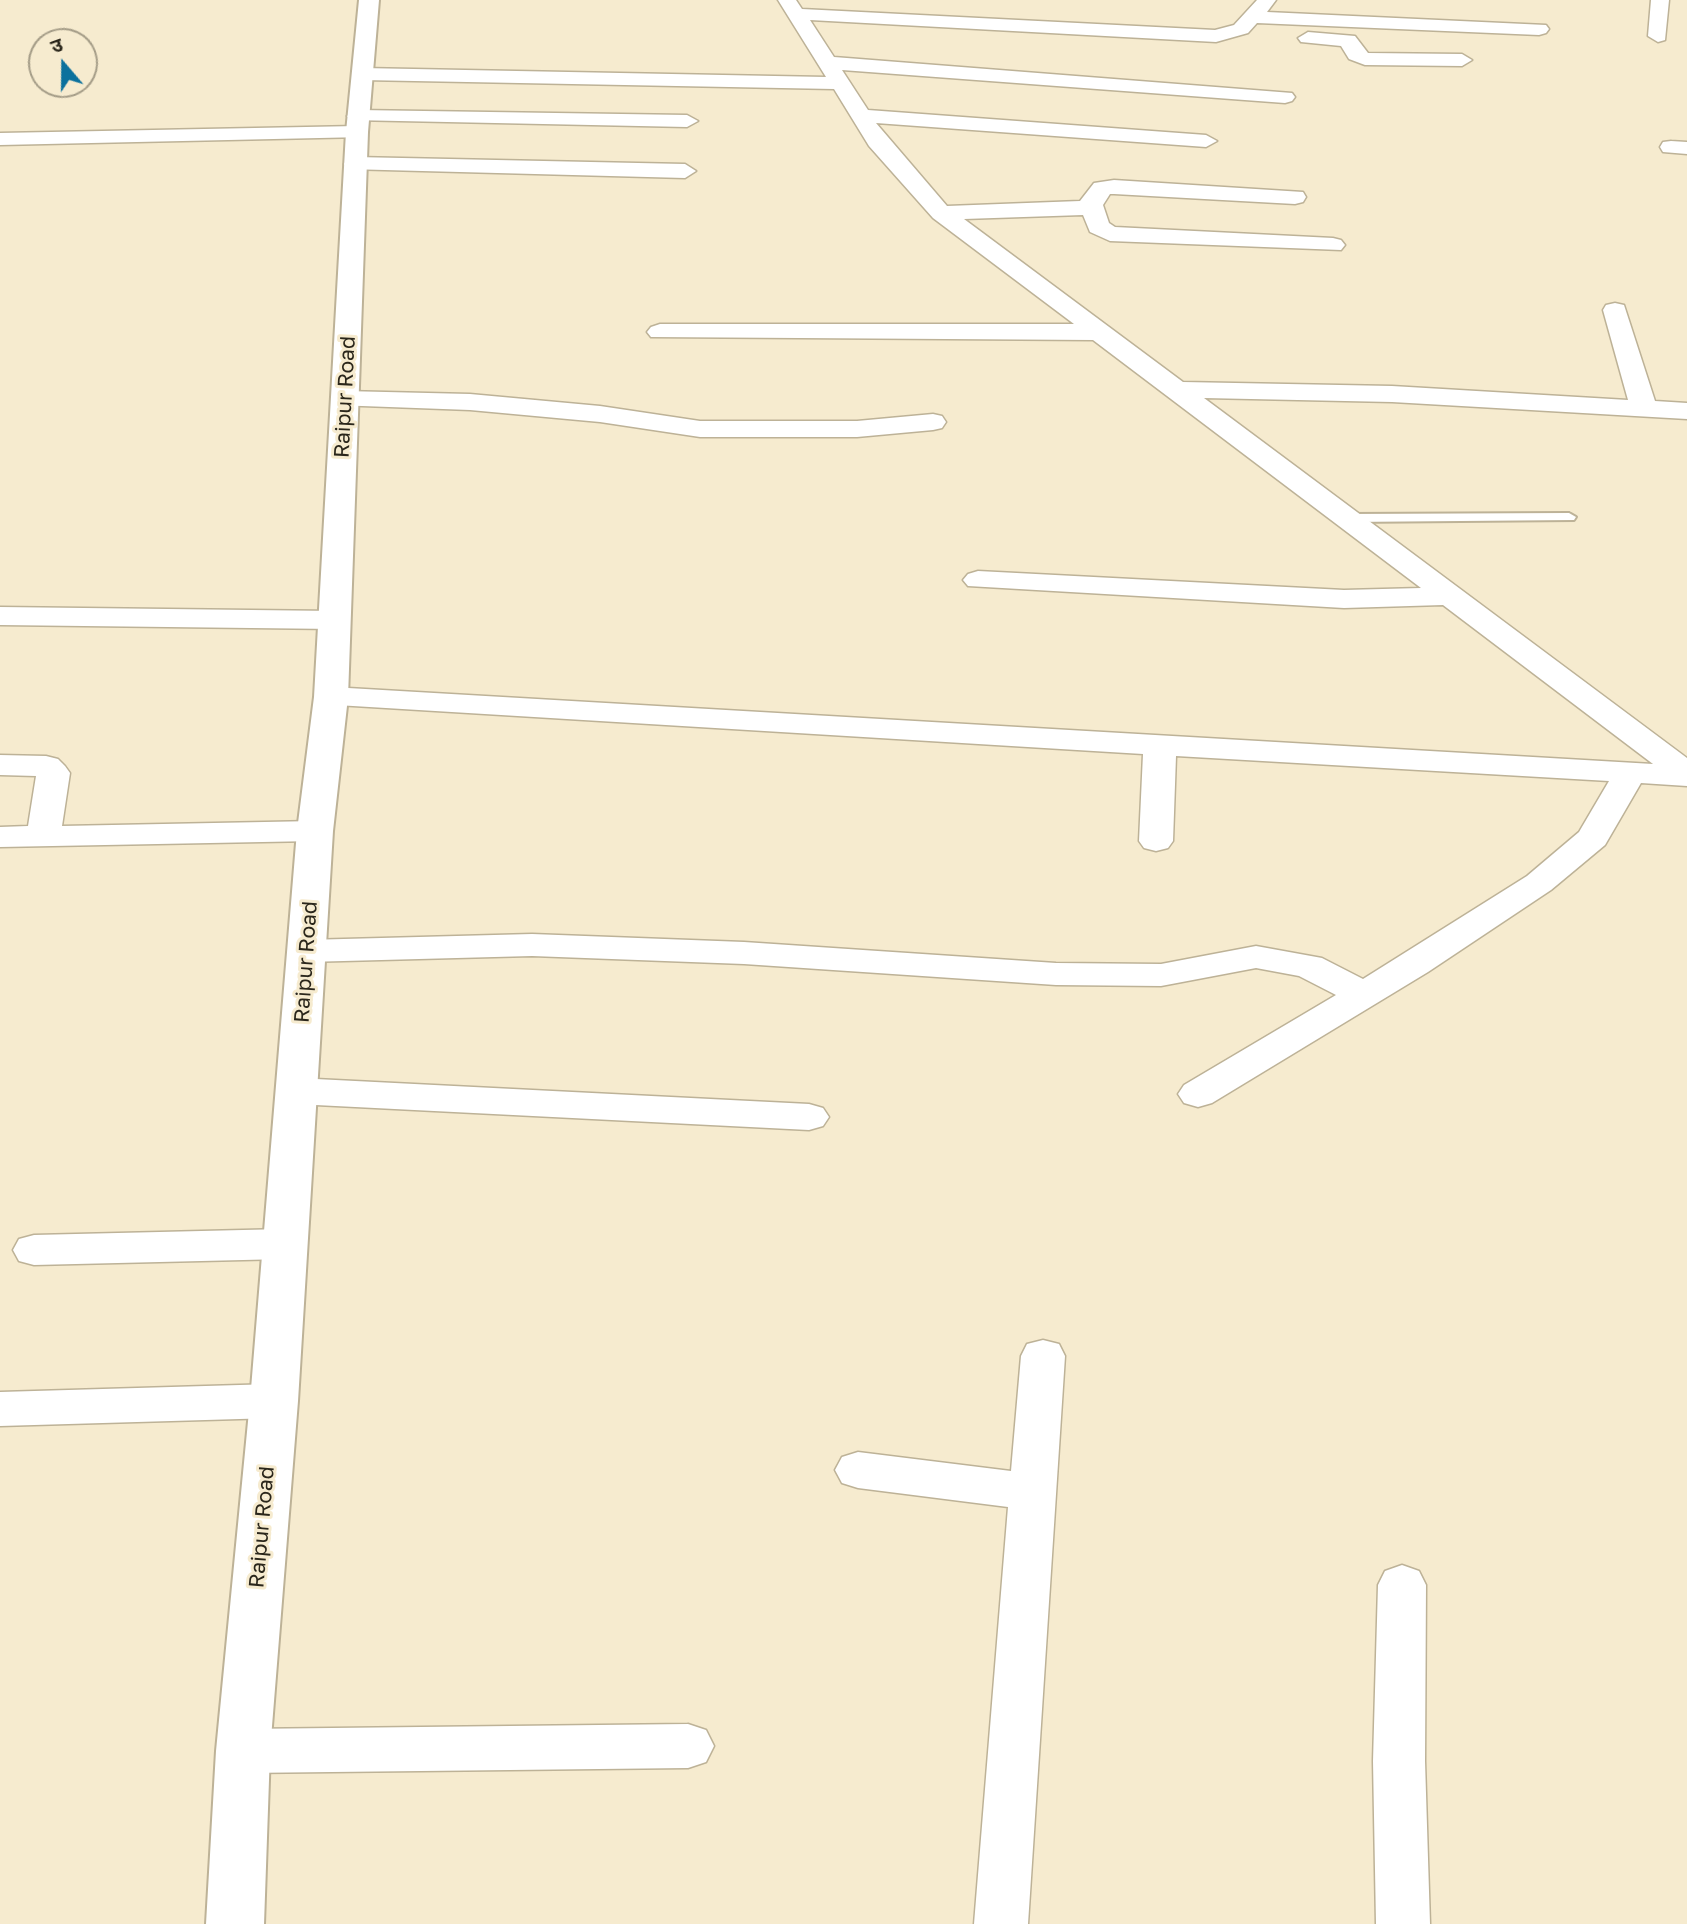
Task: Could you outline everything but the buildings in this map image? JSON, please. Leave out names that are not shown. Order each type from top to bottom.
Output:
[{"type":"main road","name":"Raipur Road","points":[[235,1924],[243,1751],[274,1401],[315,831],[331,697],[357,137],[369,0]]},
{"type":"street","points":[[839,0],[993,7]]},
{"type":"street","points":[[1216,36],[1236,32],[1267,0]]},
{"type":"street","points":[[1658,36],[1660,0]]},
{"type":"street","points":[[791,7],[1216,36],[1343,39],[1353,43],[1356,55],[1365,59],[1462,60]]},
{"type":"street","points":[[791,7],[877,141],[941,213],[1687,775]]},
{"type":"street","points":[[1250,17],[1539,29]]},
{"type":"street","points":[[362,74],[833,73],[1286,97]]},
{"type":"street","points":[[860,116],[1206,141]]},
{"type":"street","points":[[0,139],[357,137],[687,121]]},
{"type":"street","points":[[357,137],[685,171]]},
{"type":"street","points":[[1294,197],[1114,187],[1102,188],[1092,205],[1098,227],[1110,234],[1333,245]]},
{"type":"street","points":[[941,213],[1073,209],[1092,205]]},
{"type":"street","points":[[1615,310],[1644,408]]},
{"type":"street","points":[[660,332],[1100,332]]},
{"type":"street","points":[[1177,390],[1392,394],[1687,411]]},
{"type":"street","points":[[345,399],[497,405],[600,414],[700,429],[857,429],[933,422]]},
{"type":"street","points":[[978,580],[1344,599],[1451,596]]},
{"type":"street","points":[[0,616],[335,620]]},
{"type":"street","points":[[331,697],[1687,775]]},
{"type":"street","points":[[1156,841],[1160,746]]},
{"type":"street","points":[[0,765],[46,766],[53,773],[43,837]]},
{"type":"street","points":[[1198,1094],[1528,891],[1576,855],[1601,827],[1630,773]]},
{"type":"street","points":[[0,837],[315,831]]},
{"type":"street","points":[[306,951],[532,945],[744,953],[1056,974],[1161,975],[1256,957],[1309,966],[1364,994]]},
{"type":"street","points":[[296,1091],[809,1117]]},
{"type":"street","points":[[34,1250],[285,1244]]},
{"type":"street","points":[[1001,1924],[1043,1356]]},
{"type":"street","points":[[0,1409],[274,1401]]},
{"type":"street","points":[[858,1470],[1033,1492]]},
{"type":"street","points":[[1402,1586],[1399,1761],[1403,1924]]},
{"type":"street","points":[[243,1751],[688,1746]]},
{"type":"lane","points":[[1348,518],[1569,517]]}]
